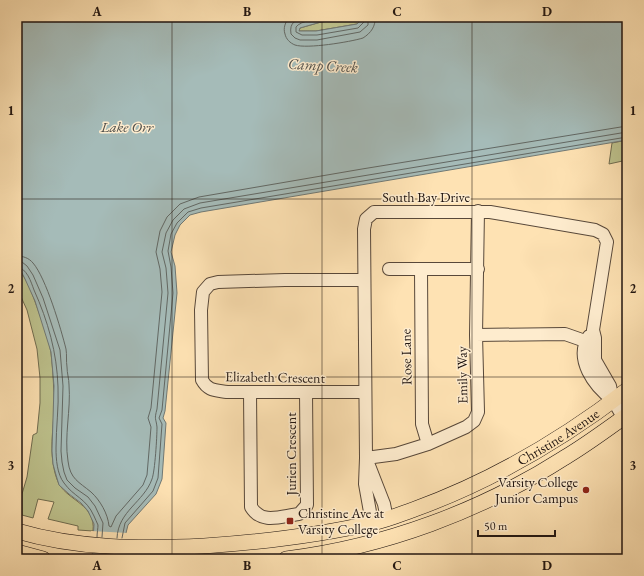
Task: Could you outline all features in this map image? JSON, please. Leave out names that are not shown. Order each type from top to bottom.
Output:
[{"type":"main road","name":"Christine Avenue","points":[[17,531],[82,544],[138,548],[163,548],[280,540],[337,531],[372,523],[387,519],[455,493],[525,458],[556,440],[627,390]]},
{"type":"main road","name":"Christine Avenue","points":[[286,559],[345,549],[384,539],[448,517],[526,480],[563,459],[626,419]]},
{"type":"main road","points":[[384,539],[387,519]]},
{"type":"main road","points":[[372,523],[384,539]]},
{"type":"main road","points":[[17,552],[43,559]]},
{"type":"street","name":"South Bay Drive","points":[[372,523],[365,484],[364,229],[369,215],[374,212],[496,213],[595,230],[603,234],[607,242],[606,254],[593,330],[583,347],[583,358],[586,367],[602,392],[613,400]]},
{"type":"street","name":"Emily Way","points":[[366,458],[396,454],[428,444],[466,427],[474,421],[478,412],[476,335],[478,212]]},
{"type":"street","points":[[389,269],[478,269]]},
{"type":"street","name":"Rose Lane","points":[[421,269],[422,424],[428,444]]},
{"type":"street","name":"Elizabeth Crescent","points":[[364,280],[218,282],[210,284],[203,292],[202,310],[202,380],[205,386],[210,390],[227,392],[364,392]]},
{"type":"street","name":"South Bay Drive","points":[[593,330],[595,338],[595,360],[610,386],[613,400]]},
{"type":"street","points":[[476,335],[565,334],[586,341]]},
{"type":"street","name":"Jurien Crescent","points":[[250,392],[251,506],[254,512],[261,517],[270,518],[299,514],[306,505],[306,392]]},
{"type":"street","points":[[613,400],[626,419]]},
{"type":"street","name":"South Bay Drive","points":[[366,458],[384,504],[387,519]]},
{"type":"green space","points":[[347,19],[361,20],[357,24],[316,31],[299,31],[300,28],[321,22]]},
{"type":"green space","points":[[627,140],[627,160],[609,164],[612,143]]},
{"type":"green space","points":[[17,269],[29,286],[50,347],[54,399],[52,456],[55,474],[63,490],[81,504],[90,515],[93,522],[93,531],[78,530],[78,526],[48,519],[54,502],[38,499],[33,518],[22,515],[22,494],[27,477],[33,435],[37,433],[40,403],[40,378],[37,349],[27,310],[17,288]]},
{"type":"water","name":"Lake Orr","points":[[17,17],[627,17],[627,140],[201,212],[190,215],[180,225],[175,235],[171,252],[175,266],[177,293],[165,411],[163,418],[166,423],[162,479],[156,494],[128,525],[126,533],[125,559],[92,559],[94,524],[88,511],[81,503],[59,485],[53,464],[52,451],[54,386],[51,352],[35,301],[22,273],[17,269]],"holes":[[[347,19],[361,20],[357,24],[316,31],[299,31],[300,28],[321,22]]]},
{"type":"pier","points":[[91,531],[128,533],[127,555],[90,553]]},
{"type":"place","name":"Varsity College Junior Campus","points":[[586,490]]},
{"type":"place","name":"Christine Ave at Varsity College","points":[[290,521]]},
{"type":"water label","name":"Camp Creek","points":[[323,65]]}]
